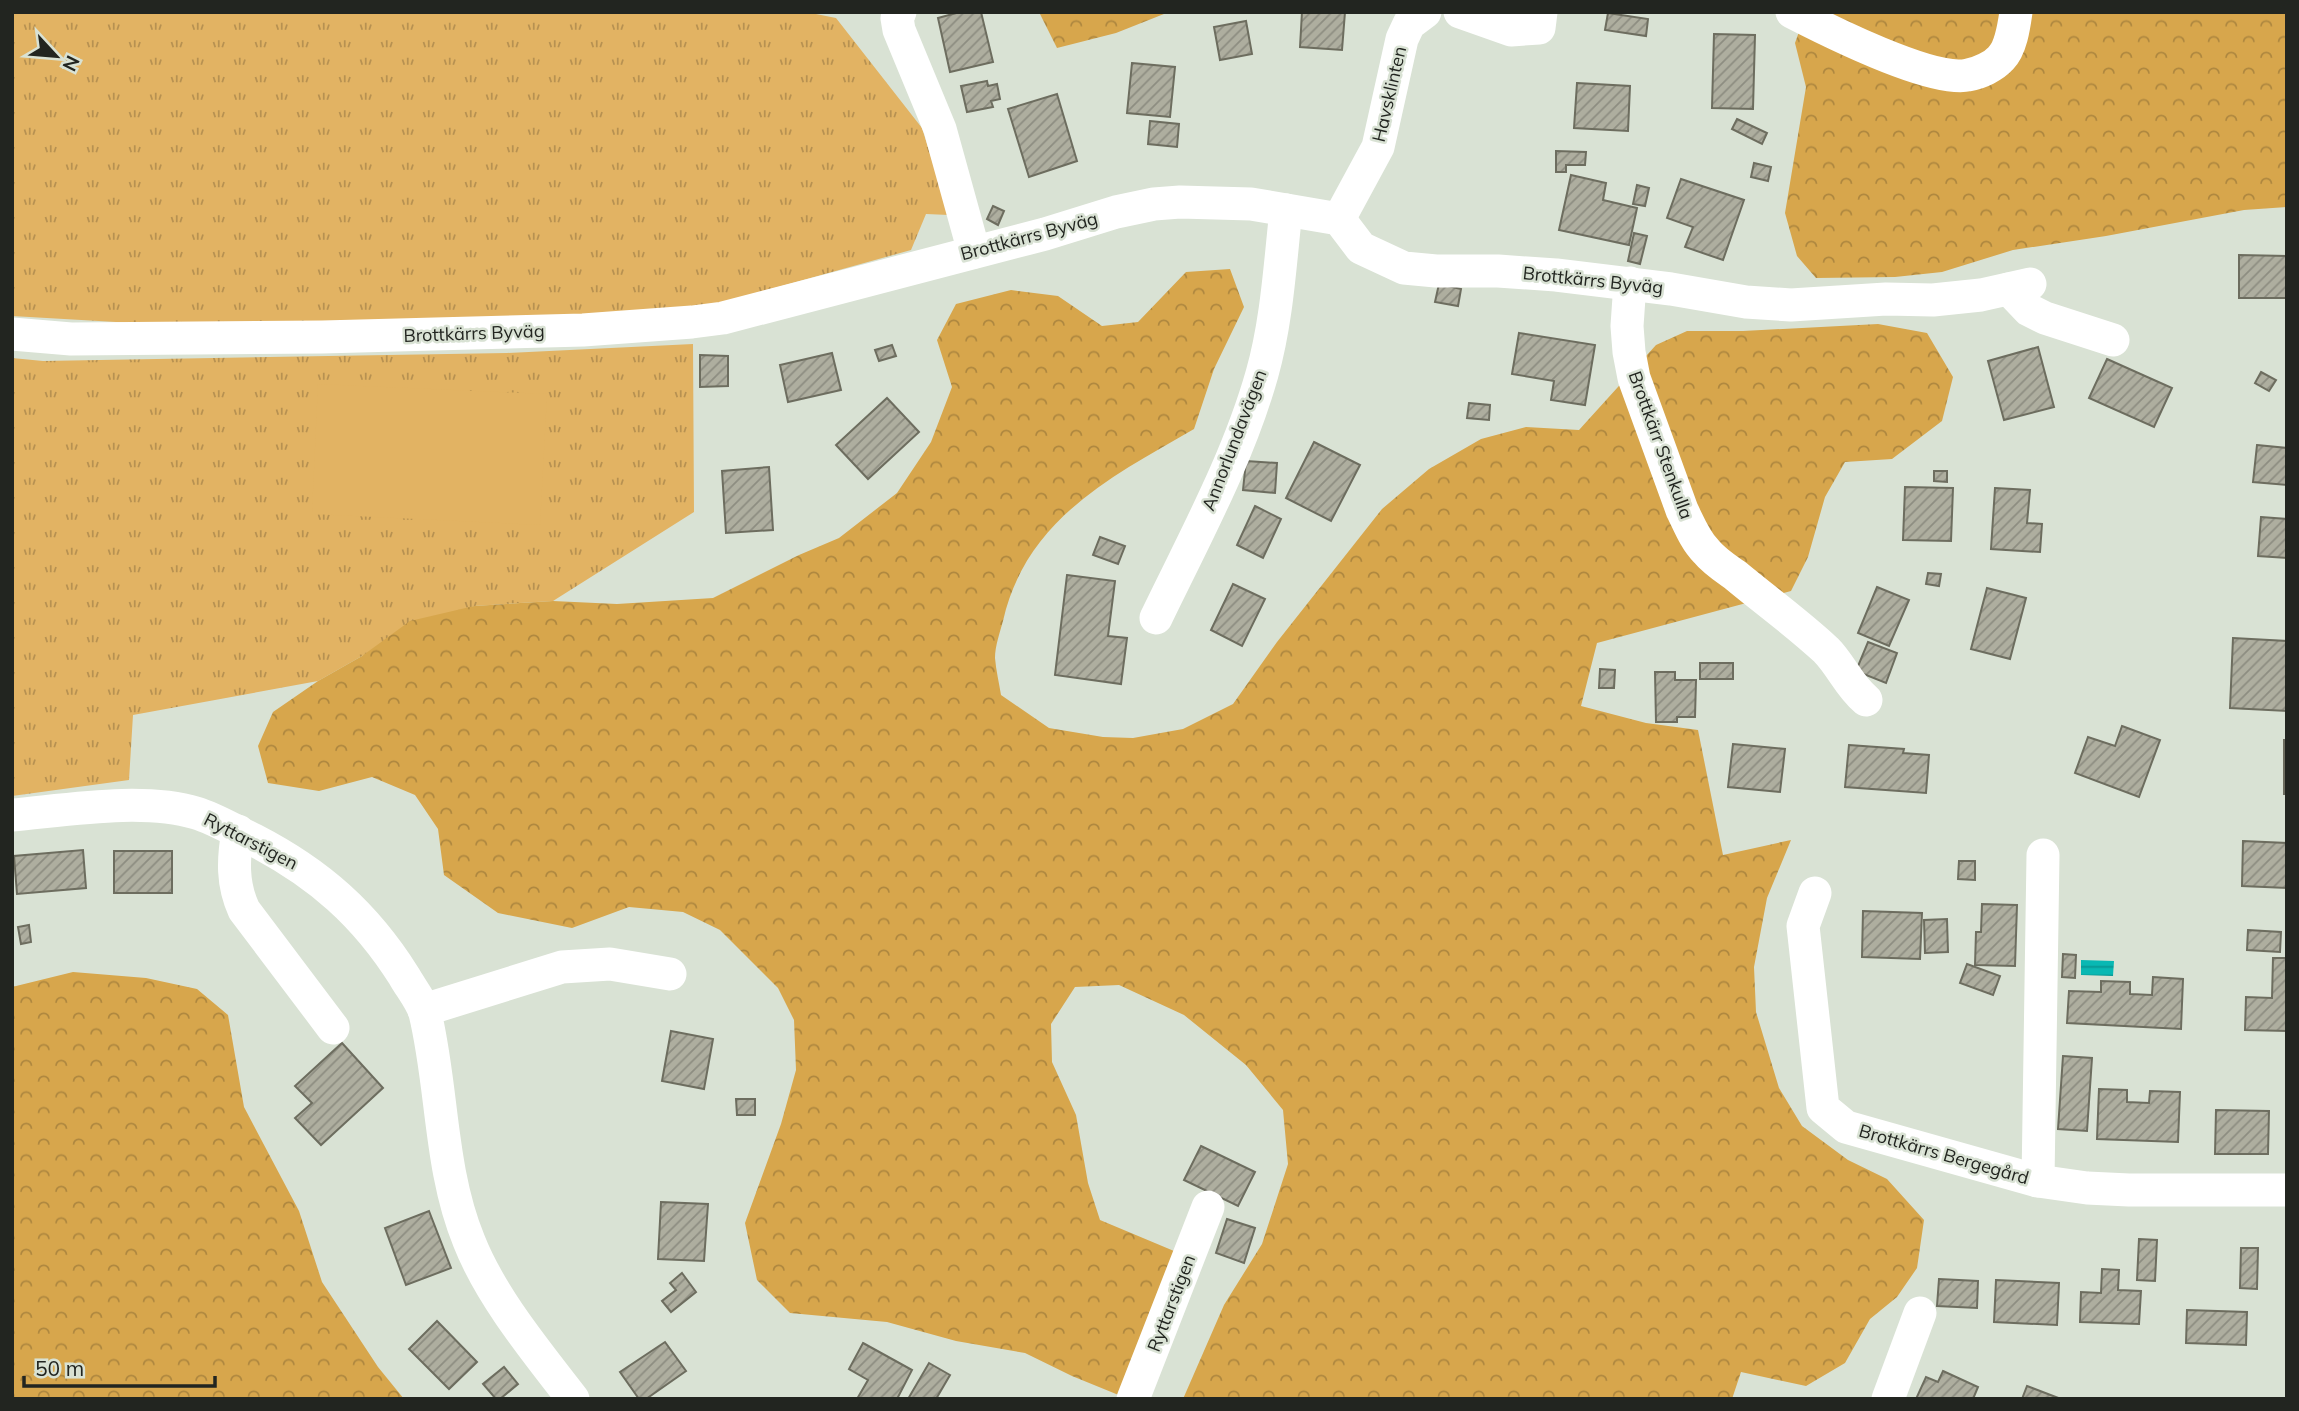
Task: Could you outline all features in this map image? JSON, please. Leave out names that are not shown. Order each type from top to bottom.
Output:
[{"type":"street","points":[[900,12],[897,18],[899,30],[940,129],[974,251]]},
{"type":"street","name":"Havsklinten","points":[[1339,219],[1378,147],[1402,39],[1409,24],[1425,12]]},
{"type":"street","points":[[1460,12],[1511,30],[1539,28],[1541,12]]},
{"type":"street","points":[[1792,12],[1911,66],[1967,76],[1991,66],[2004,56],[2016,12]]},
{"type":"street","name":"Brottkärrs Byväg","points":[[12,334],[82,339],[309,337],[583,330],[692,322],[723,318],[1045,234],[1116,212],[1180,202],[1251,204],[1339,219],[1361,248],[1404,268],[1498,271],[1630,283],[1746,302],[1791,305],[1886,299],[1933,300],[1981,295],[2020,286],[2029,310],[2045,318],[2113,340]]},
{"type":"street","name":"Annorlundavägen","points":[[1156,618],[1228,464],[1259,383],[1272,326],[1286,210]]},
{"type":"street","name":"Brottkärr Stenkulla","points":[[1630,283],[1627,326],[1634,378],[1682,510],[1692,530],[1704,550],[1718,563],[1799,625],[1831,655],[1866,700]]},
{"type":"street","name":"Ryttarstigen","points":[[12,815],[91,807],[150,807],[197,813],[238,831],[288,859],[335,892],[363,921],[394,960],[424,1010],[456,1201],[469,1241],[493,1286],[529,1341],[573,1399]]},
{"type":"street","points":[[238,831],[235,848],[236,892],[244,910],[333,1028]]},
{"type":"street","name":"Brottkärrs Bergegård","points":[[2038,1181],[2043,855]]},
{"type":"street","name":"Brottkärrs Bergegård","points":[[1815,893],[1803,926],[1823,1108],[1846,1126],[2038,1181],[2087,1188],[2129,1190],[2287,1190]]},
{"type":"street","points":[[424,1010],[562,968],[610,964],[670,974]]},
{"type":"street","name":"Ryttarstigen","points":[[1133,1399],[1208,1207]]},
{"type":"street","points":[[1888,1399],[1920,1312]]},
{"type":"green space","points":[[12,12],[806,12],[836,18],[922,128],[949,215],[926,214],[911,250],[695,310],[220,328],[12,316]]},
{"type":"green space","points":[[1039,12],[1169,12],[1116,33],[1057,48]]},
{"type":"green space","points":[[1806,12],[2287,12],[2287,207],[2244,210],[2013,250],[1942,272],[1895,277],[1816,278],[1797,256],[1785,213],[1806,87],[1795,43]]},
{"type":"green space","points":[[1230,269],[1244,307],[1214,369],[1194,429],[1132,465],[1076,505],[1052,528],[1031,555],[1014,585],[995,653],[1001,695],[1049,728],[1103,737],[1133,738],[1183,729],[1233,704],[1277,642],[1382,509],[1429,469],[1481,439],[1526,427],[1579,430],[1656,345],[1687,331],[1878,324],[1927,333],[1953,377],[1942,421],[1892,459],[1845,462],[1825,497],[1808,557],[1791,591],[1597,643],[1581,706],[1646,723],[1698,730],[1723,855],[1791,840],[1767,898],[1754,967],[1756,1012],[1779,1088],[1802,1126],[1848,1160],[1887,1179],[1924,1220],[1917,1268],[1897,1297],[1870,1319],[1845,1363],[1806,1386],[1741,1372],[1732,1399],[1183,1399],[1224,1305],[1262,1244],[1288,1164],[1283,1110],[1246,1065],[1184,1015],[1119,985],[1075,987],[1051,1024],[1052,1062],[1076,1115],[1088,1183],[1100,1220],[1174,1251],[1121,1396],[1025,1353],[956,1341],[887,1322],[790,1313],[757,1280],[745,1223],[781,1124],[796,1070],[794,1020],[778,988],[720,930],[683,912],[629,907],[572,928],[498,913],[444,875],[438,829],[415,795],[372,777],[319,791],[268,783],[258,746],[273,712],[318,681],[362,656],[410,621],[474,606],[553,601],[617,604],[713,598],[839,538],[897,493],[931,442],[952,387],[937,340],[956,304],[1011,290],[1058,296],[1102,326],[1138,322],[1186,272]]},
{"type":"green space","points":[[693,344],[694,512],[553,601],[474,606],[362,656],[318,681],[133,715],[129,780],[12,796],[12,358],[43,361],[507,353]]},
{"type":"green space","points":[[318,384],[547,394],[540,525],[312,514]]},
{"type":"green space","points":[[73,972],[146,978],[197,989],[228,1015],[244,1107],[299,1211],[322,1282],[378,1367],[404,1399],[12,1399],[12,987]]},
{"type":"water","points":[[2081,960],[2114,961],[2113,976],[2081,975]]},
{"type":"building","points":[[960,12],[981,12],[993,62],[950,72],[938,18]]},
{"type":"building","points":[[1302,12],[1345,12],[1342,50],[1300,47]]},
{"type":"building","points":[[1608,13],[1648,19],[1646,36],[1605,30]]},
{"type":"building","points":[[1246,21],[1252,54],[1220,60],[1214,27]]},
{"type":"building","points":[[1714,34],[1755,35],[1753,109],[1712,108]]},
{"type":"building","points":[[1132,63],[1175,67],[1170,117],[1127,113]]},
{"type":"building","points":[[987,81],[988,86],[997,84],[1000,99],[991,101],[993,107],[967,112],[961,86]]},
{"type":"building","points":[[1577,83],[1630,86],[1628,131],[1574,128]]},
{"type":"building","points":[[1057,94],[1077,161],[1029,177],[1008,109]]},
{"type":"building","points":[[1737,119],[1767,133],[1762,144],[1732,129]]},
{"type":"building","points":[[1150,121],[1179,124],[1177,147],[1148,144]]},
{"type":"building","points":[[1556,151],[1586,152],[1585,165],[1566,165],[1566,172],[1556,172]]},
{"type":"building","points":[[1754,163],[1771,167],[1768,181],[1751,177]]},
{"type":"building","points":[[1571,175],[1606,183],[1603,200],[1637,208],[1629,245],[1559,230]]},
{"type":"building","points":[[1681,179],[1744,200],[1723,260],[1685,247],[1693,227],[1667,218]]},
{"type":"building","points":[[1637,185],[1649,188],[1645,206],[1633,204]]},
{"type":"building","points":[[993,206],[1004,211],[998,225],[987,219]]},
{"type":"building","points":[[1634,233],[1647,236],[1640,264],[1628,261]]},
{"type":"building","points":[[2239,255],[2287,256],[2287,298],[2239,298]]},
{"type":"building","points":[[1439,284],[1461,289],[1458,306],[1435,302]]},
{"type":"building","points":[[1519,333],[1595,345],[1585,405],[1551,400],[1554,381],[1512,374]]},
{"type":"building","points":[[892,345],[896,356],[879,361],[875,350]]},
{"type":"building","points":[[2038,347],[2054,407],[2004,420],[1988,361]]},
{"type":"building","points":[[832,353],[841,390],[788,402],[780,365]]},
{"type":"building","points":[[700,355],[728,356],[728,386],[700,387]]},
{"type":"building","points":[[2107,359],[2172,388],[2154,427],[2089,398]]},
{"type":"building","points":[[2261,372],[2276,380],[2269,391],[2255,383]]},
{"type":"building","points":[[887,398],[919,432],[868,479],[836,445]]},
{"type":"building","points":[[1469,403],[1490,405],[1489,420],[1467,418]]},
{"type":"building","points":[[1314,442],[1360,465],[1331,521],[1286,498]]},
{"type":"building","points":[[2257,445],[2287,448],[2287,485],[2253,482]]},
{"type":"building","points":[[1246,461],[1277,463],[1275,493],[1243,490]]},
{"type":"building","points":[[769,467],[773,530],[726,533],[722,471]]},
{"type":"building","points":[[1934,471],[1947,471],[1947,482],[1934,481]]},
{"type":"building","points":[[1905,487],[1953,488],[1951,541],[1903,540]]},
{"type":"building","points":[[1995,488],[2030,490],[2027,523],[2042,524],[2040,552],[1991,549]]},
{"type":"building","points":[[1255,506],[1281,519],[1263,558],[1237,545]]},
{"type":"building","points":[[2261,517],[2287,519],[2287,558],[2258,556]]},
{"type":"building","points":[[1100,537],[1125,546],[1118,564],[1093,555]]},
{"type":"building","points":[[1928,573],[1941,574],[1939,586],[1926,584]]},
{"type":"building","points":[[1067,575],[1115,581],[1108,636],[1127,638],[1121,684],[1055,675]]},
{"type":"building","points":[[1233,584],[1265,599],[1242,646],[1211,630]]},
{"type":"building","points":[[1877,587],[1909,600],[1889,646],[1858,633]]},
{"type":"building","points":[[1987,588],[2026,598],[2010,659],[1971,649]]},
{"type":"building","points":[[2233,638],[2287,641],[2287,711],[2230,708]]},
{"type":"building","points":[[1868,642],[1897,653],[1886,683],[1856,671]]},
{"type":"building","points":[[1700,663],[1733,663],[1733,679],[1700,679]]},
{"type":"building","points":[[1600,669],[1615,670],[1614,688],[1599,688]]},
{"type":"building","points":[[1655,672],[1675,672],[1675,680],[1696,680],[1695,717],[1677,717],[1677,722],[1656,722]]},
{"type":"building","points":[[2122,726],[2160,740],[2139,797],[2075,773],[2088,737],[2115,746]]},
{"type":"building","points":[[2284,740],[2287,740],[2287,794],[2284,794]]},
{"type":"building","points":[[1733,744],[1785,749],[1780,792],[1728,787]]},
{"type":"building","points":[[1849,745],[1904,749],[1903,753],[1929,755],[1926,793],[1845,787]]},
{"type":"building","points":[[2243,841],[2287,843],[2287,888],[2242,886]]},
{"type":"building","points":[[83,850],[86,888],[17,894],[14,856]]},
{"type":"building","points":[[114,851],[172,851],[172,893],[114,893]]},
{"type":"building","points":[[1959,861],[1975,861],[1975,880],[1958,879]]},
{"type":"building","points":[[1982,904],[2017,905],[2015,966],[1975,965],[1976,932],[1981,932]]},
{"type":"building","points":[[1863,911],[1922,913],[1920,959],[1862,957]]},
{"type":"building","points":[[1947,919],[1948,952],[1925,953],[1924,920]]},
{"type":"building","points":[[29,925],[31,942],[21,944],[18,927]]},
{"type":"building","points":[[2248,930],[2281,932],[2280,952],[2247,950]]},
{"type":"building","points":[[2063,954],[2076,955],[2075,978],[2062,977]]},
{"type":"building","points":[[2273,958],[2287,958],[2287,1031],[2245,1030],[2246,997],[2272,998]]},
{"type":"building","points":[[1967,964],[2000,976],[1993,995],[1960,983]]},
{"type":"building","points":[[2153,977],[2183,979],[2181,1029],[2067,1023],[2069,991],[2101,992],[2101,981],[2130,982],[2130,994],[2152,995]]},
{"type":"building","points":[[671,1031],[713,1039],[704,1089],[662,1081]]},
{"type":"building","points":[[342,1043],[383,1088],[321,1145],[295,1118],[312,1103],[295,1086]]},
{"type":"building","points":[[2063,1056],[2092,1058],[2087,1131],[2058,1129]]},
{"type":"building","points":[[2099,1089],[2127,1090],[2127,1102],[2149,1103],[2150,1091],[2180,1092],[2178,1142],[2097,1139]]},
{"type":"building","points":[[736,1099],[755,1099],[755,1115],[737,1115]]},
{"type":"building","points":[[2216,1110],[2269,1111],[2268,1154],[2215,1154]]},
{"type":"building","points":[[1201,1146],[1255,1172],[1238,1206],[1184,1180]]},
{"type":"building","points":[[661,1202],[708,1204],[704,1261],[658,1259]]},
{"type":"building","points":[[429,1211],[451,1268],[406,1285],[385,1228]]},
{"type":"building","points":[[1227,1219],[1255,1228],[1244,1263],[1216,1253]]},
{"type":"building","points":[[2139,1239],[2157,1240],[2155,1281],[2137,1280]]},
{"type":"building","points":[[2241,1248],[2258,1248],[2257,1289],[2240,1288]]},
{"type":"building","points":[[2102,1269],[2119,1270],[2118,1290],[2141,1291],[2139,1324],[2080,1322],[2081,1292],[2101,1293]]},
{"type":"building","points":[[682,1273],[696,1292],[671,1312],[662,1301],[676,1290],[670,1283]]},
{"type":"building","points":[[1939,1279],[1978,1281],[1977,1308],[1937,1306]]},
{"type":"building","points":[[1996,1280],[2059,1283],[2057,1325],[1994,1322]]},
{"type":"building","points":[[2187,1310],[2247,1312],[2246,1345],[2186,1343]]},
{"type":"building","points":[[437,1321],[477,1362],[449,1389],[409,1349]]},
{"type":"building","points":[[665,1342],[686,1371],[646,1399],[639,1399],[620,1372]]},
{"type":"building","points":[[863,1343],[912,1370],[897,1399],[857,1399],[868,1380],[849,1369]]},
{"type":"building","points":[[929,1363],[950,1375],[936,1399],[908,1399]]},
{"type":"building","points":[[504,1367],[518,1384],[500,1399],[496,1399],[483,1384]]},
{"type":"building","points":[[1943,1371],[1978,1387],[1973,1399],[1916,1399],[1926,1377],[1938,1382]]},
{"type":"building","points":[[2027,1386],[2061,1399],[2022,1399]]}]
